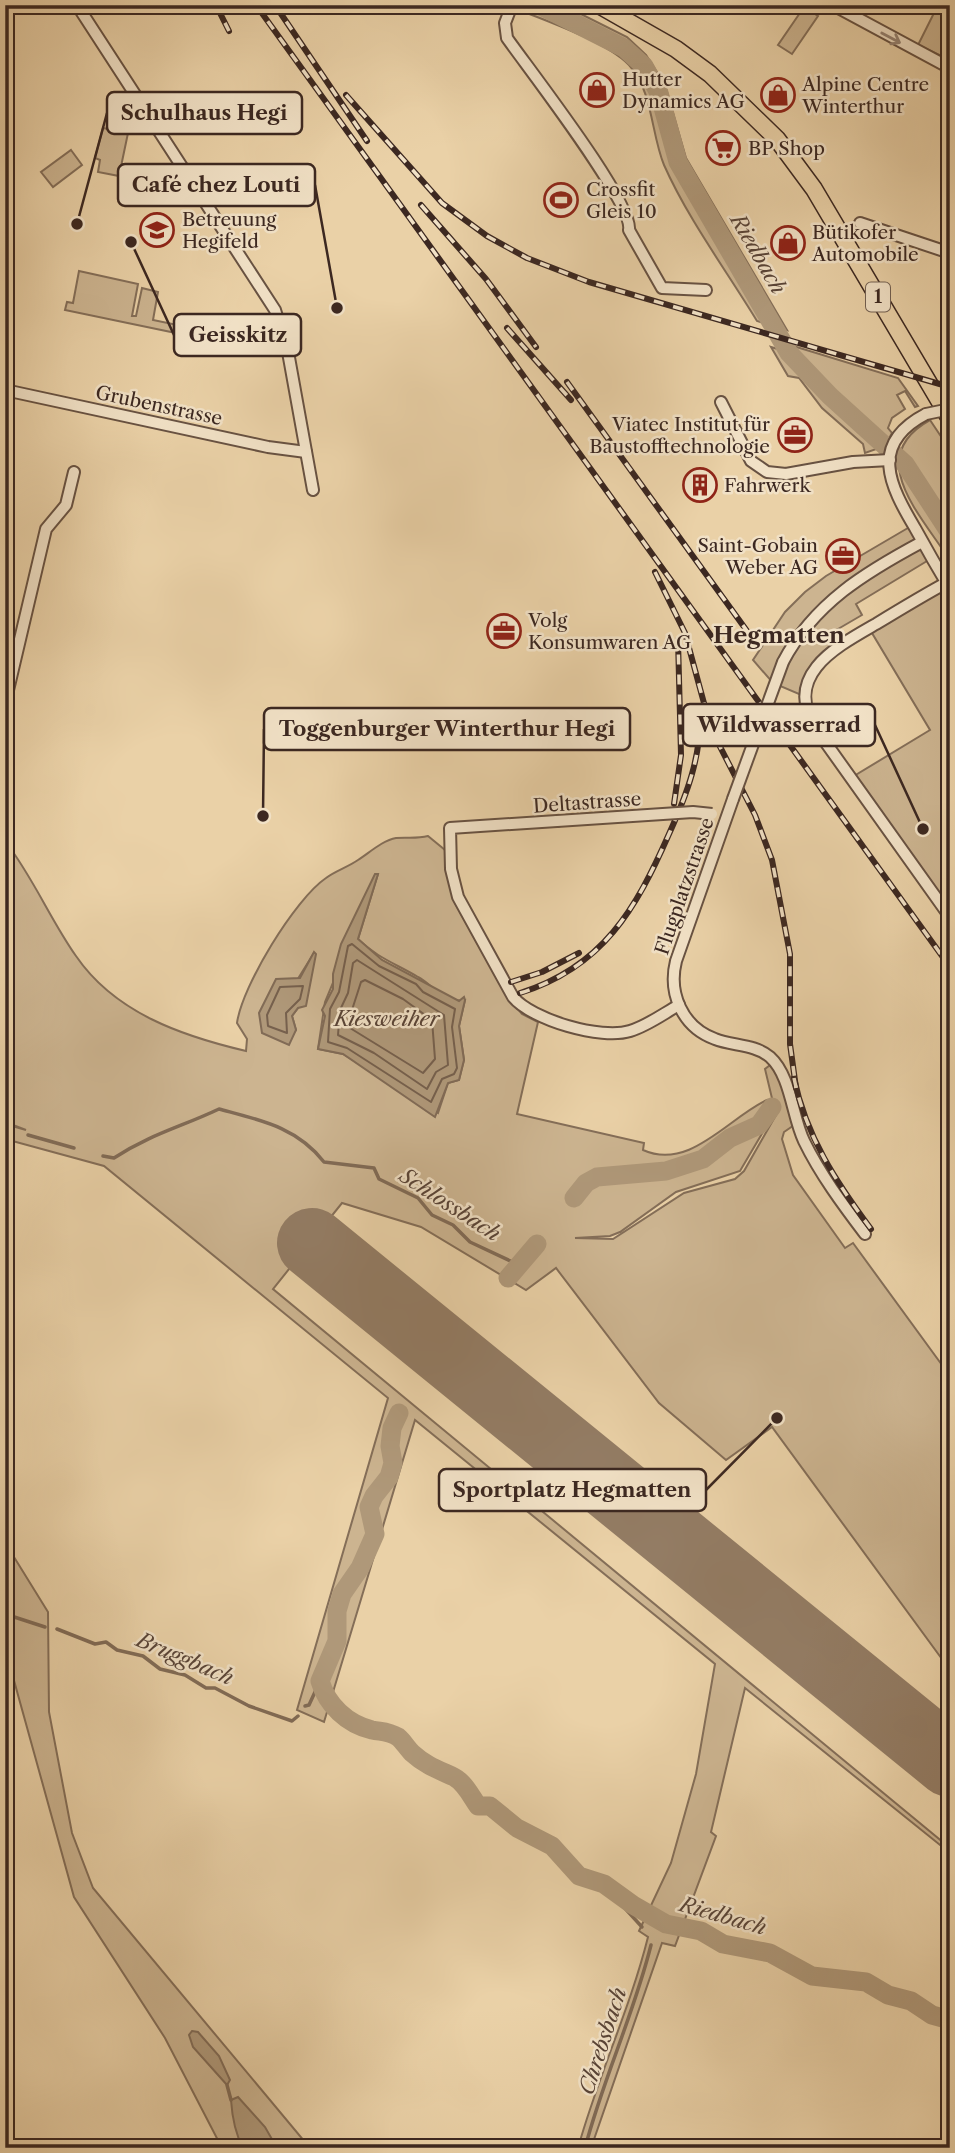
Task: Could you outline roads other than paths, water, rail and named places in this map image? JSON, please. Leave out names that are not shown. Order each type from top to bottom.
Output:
[{"type":"main road","name":"1","points":[[600,5],[620,10],[710,74],[778,139],[814,189],[950,419]]},
{"type":"street","points":[[77,5],[275,310],[288,352],[313,490]]},
{"type":"street","points":[[512,5],[505,23],[507,38],[614,192],[631,221],[629,230],[662,288],[706,290]]},
{"type":"street","points":[[834,5],[950,68]]},
{"type":"street","points":[[860,223],[950,254]]},
{"type":"street","name":"Grubenstrasse","points":[[5,390],[289,451],[306,452]]},
{"type":"street","points":[[721,402],[751,461],[767,472],[786,474],[853,461],[890,458]]},
{"type":"street","points":[[950,409],[926,414],[908,426],[896,443],[890,458],[893,491],[948,586],[825,655],[810,676],[806,702],[816,729],[950,917]]},
{"type":"street","points":[[5,703],[46,529],[66,505],[74,472]]},
{"type":"street","name":"Flugplatzstrasse","points":[[679,1005],[674,987],[676,961],[783,662],[807,625],[830,600],[855,580],[922,542]]},
{"type":"street","name":"Deltastrasse","points":[[679,1005],[636,1029],[615,1034],[548,1020],[525,1009],[508,989],[458,897],[451,869],[450,828],[697,812],[726,818]]},
{"type":"street","points":[[679,1005],[690,1022],[706,1036],[757,1050],[774,1061],[804,1140],[817,1165],[865,1234]]},
{"type":"water","name":"Kiesweiher","points":[[375,874],[378,874],[358,939],[382,960],[459,1001],[464,997],[465,1000],[459,1026],[464,1060],[459,1080],[448,1083],[435,1117],[343,1054],[318,1049],[325,1016],[322,1010],[333,989],[333,974],[341,944]]},
{"type":"water","points":[[314,952],[316,954],[306,1006],[298,1008],[292,1016],[296,1030],[289,1045],[262,1033],[259,1013],[276,979],[300,978]]},
{"type":"water","points":[[192,2031],[198,2032],[219,2056],[230,2080],[227,2085],[193,2047],[189,2035]]},
{"type":"water","points":[[238,2097],[265,2127],[277,2148],[243,2148],[236,2131],[231,2100]]},
{"type":"waterway","name":"Riedbach","points":[[539,5],[624,48],[644,66],[659,93],[678,162],[789,353],[830,396],[905,464],[950,533]]},
{"type":"waterway","name":"Riedbach","points":[[574,1198],[586,1183],[597,1177],[666,1171],[703,1159],[730,1138],[759,1125],[772,1107]]},
{"type":"waterway","name":"Schlossbach","points":[[103,1156],[114,1158],[153,1137],[219,1109],[277,1126],[302,1140],[324,1162],[374,1168],[379,1179],[418,1198],[432,1215],[453,1225],[470,1242],[519,1265]]},
{"type":"waterway","points":[[5,1128],[13,1131]]},
{"type":"waterway","points":[[28,1135],[74,1148]]},
{"type":"waterway","name":"Riedbach","points":[[508,1278],[537,1244]]},
{"type":"waterway","name":"Riedbach","points":[[399,1413],[392,1428],[390,1446],[393,1463],[389,1477],[369,1507],[375,1534],[360,1568],[342,1594],[337,1611],[337,1641],[320,1681],[323,1690],[339,1712],[363,1727],[398,1737],[422,1761],[458,1780],[478,1806],[490,1806],[517,1828],[552,1846],[579,1876],[604,1884],[666,1924],[701,1931],[723,1944],[770,1953],[812,1976],[866,1982],[888,1995],[911,2001],[932,2015],[950,2020]]},
{"type":"waterway","name":"Bruggbach","points":[[5,1614],[45,1627]]},
{"type":"waterway","name":"Bruggbach","points":[[57,1629],[95,1644],[106,1642],[117,1650],[143,1656],[160,1669],[185,1675],[206,1688],[215,1688],[249,1706],[292,1721],[298,1716]]},
{"type":"waterway","name":"Bruggbach","points":[[305,1706],[309,1705],[320,1681]]},
{"type":"waterway","name":"Chrebsbach","points":[[616,1891],[622,1905],[642,1927]]},
{"type":"waterway","name":"Chrebsbach","points":[[585,2148],[651,1945]]},
{"type":"waterway","points":[[227,2085],[231,2100]]},
{"type":"railway","points":[[216,5],[229,31]]},
{"type":"railway","points":[[256,5],[950,967]]},
{"type":"railway","points":[[275,5],[367,141]]},
{"type":"railway","points":[[346,95],[442,203],[487,236],[527,258],[589,282],[950,387]]},
{"type":"railway","points":[[421,205],[486,279],[536,347]]},
{"type":"railway","points":[[507,328],[571,400]]},
{"type":"railway","points":[[567,382],[755,642]]},
{"type":"railway","points":[[655,572],[685,633],[711,729],[755,815],[772,860],[790,954],[790,1044],[796,1088]]},
{"type":"railway","points":[[674,804],[681,755],[678,640]]},
{"type":"railway","points":[[520,993],[549,982],[574,968],[595,951],[629,910],[657,861],[687,789],[699,743],[700,710]]},
{"type":"railway","points":[[511,982],[542,972],[579,953]]},
{"type":"railway","points":[[794,1078],[814,1139],[846,1194],[871,1229]]},
{"type":"place","name":"Hutter Dynamics AG","points":[[597,90]]},
{"type":"place","name":"Alpine Centre Winterthur","points":[[778,95]]},
{"type":"place","name":"BP Shop","points":[[723,148]]},
{"type":"place","name":"Crossfit Gleis 10","points":[[561,200]]},
{"type":"place","name":"Schulhaus Hegi","points":[[77,224]]},
{"type":"place","name":"Betreuung Hegifeld","points":[[157,230]]},
{"type":"place","name":"Geisskitz","points":[[131,242]]},
{"type":"place","name":"Bütikofer Automobile","points":[[788,243]]},
{"type":"place","name":"Café chez Louti","points":[[337,308]]},
{"type":"place","name":"Viatec Institut für Baustofftechnologie","points":[[795,435]]},
{"type":"place","name":"Fahrwerk","points":[[700,485]]},
{"type":"place","name":"Saint-Gobain Weber AG","points":[[843,556]]},
{"type":"place","name":"Volg Konsumwaren AG","points":[[504,631]]},
{"type":"place","name":"Toggenburger Winterthur Hegi","points":[[263,816]]},
{"type":"place","name":"Wildwasserrad","points":[[923,829]]},
{"type":"place","name":"Sportplatz Hegmatten","points":[[777,1418]]},
{"type":"district","name":"Hegmatten","points":[[779,635]]}]
